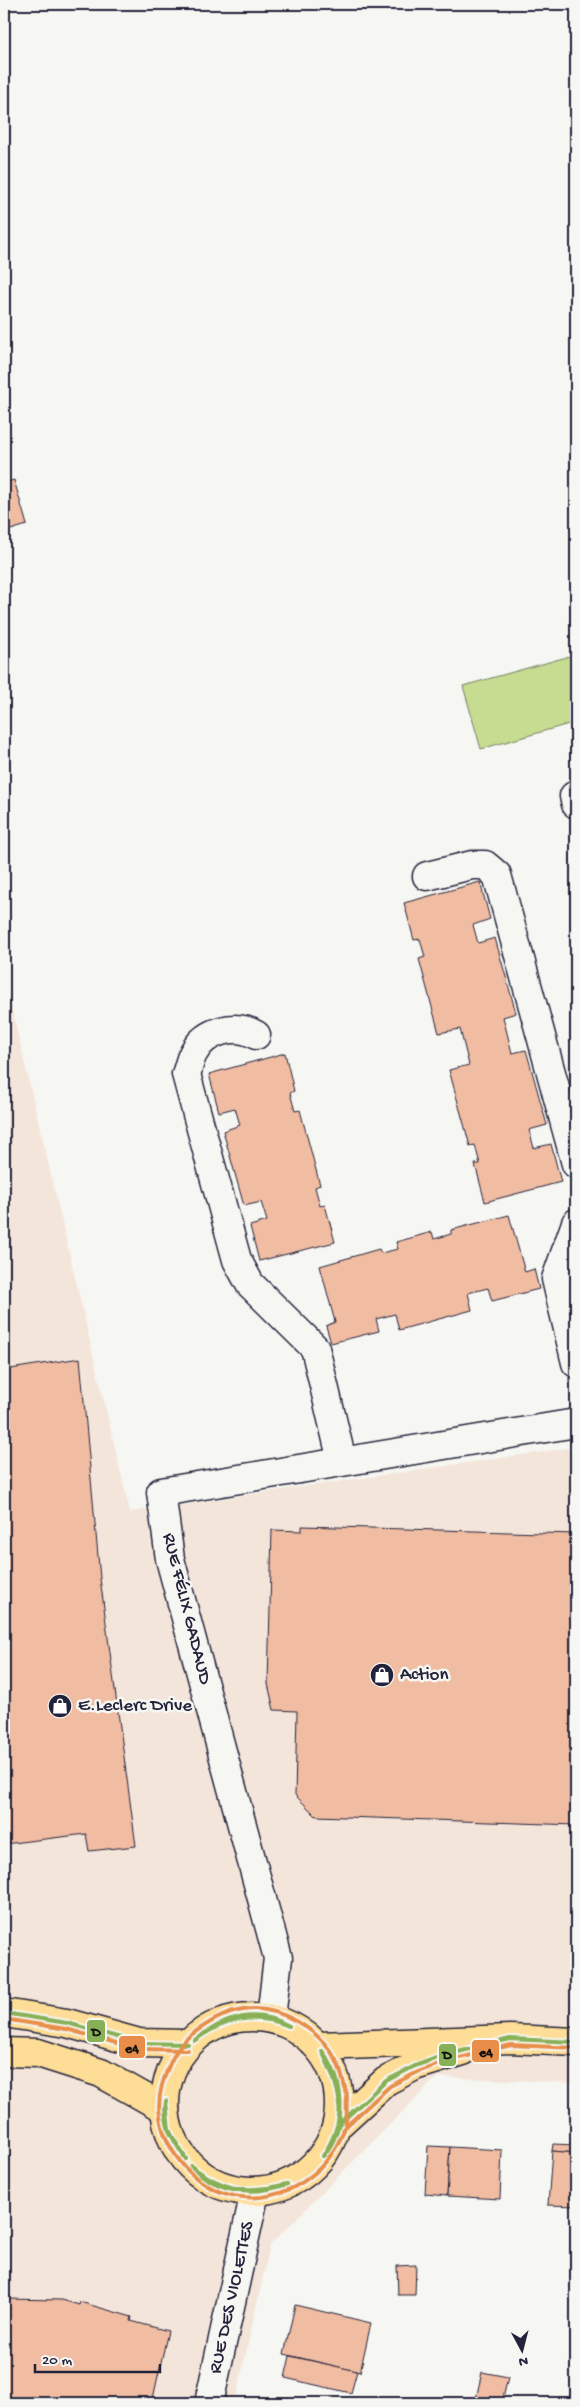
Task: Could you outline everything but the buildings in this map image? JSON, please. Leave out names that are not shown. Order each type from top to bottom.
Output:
[{"type":"main road","points":[[4,2013],[67,2023],[139,2042],[188,2044]]},
{"type":"main road","points":[[249,2016],[271,2018],[297,2028],[319,2046],[333,2069],[341,2096],[338,2124],[328,2150],[308,2172],[283,2186],[255,2192],[232,2190],[212,2182],[193,2170],[179,2152],[169,2131],[165,2109],[166,2085],[175,2063],[188,2044],[206,2029],[226,2021],[249,2016]]},
{"type":"main road","points":[[319,2046],[510,2039],[576,2042]]},
{"type":"main road","points":[[338,2124],[386,2082],[415,2066],[442,2056],[510,2039]]},
{"type":"main road","points":[[4,2052],[38,2054],[101,2073],[165,2109]]},
{"type":"street","points":[[427,876],[472,865],[485,865],[497,875],[576,1164]]},
{"type":"street","points":[[256,1035],[246,1029],[227,1029],[210,1036],[194,1051],[186,1074],[237,1260],[250,1284],[315,1348],[342,1461]]},
{"type":"street","points":[[576,1223],[556,1279],[576,1363]]},
{"type":"street","name":"RUE FÉLIX GADAUD","points":[[271,2018],[278,1958],[170,1559],[161,1492],[576,1422]]},
{"type":"street","name":"RUE DES VIOLETTES","points":[[209,2403],[255,2192]]},
{"type":"shaded area","points":[[4,975],[130,1512],[576,1447],[576,2083],[437,2077],[270,2245],[235,2403],[4,2403]]},
{"type":"green space","points":[[574,655],[576,722],[481,749],[463,686]]},
{"type":"transit line","name":"e4","points":[[347,2094],[337,2062],[330,2050],[310,2030],[284,2015],[271,2011],[243,2010],[229,2013],[210,2022],[181,2044],[170,2064],[162,2085],[159,2113],[163,2131],[171,2148],[196,2178],[219,2191],[244,2197],[269,2196],[293,2188],[314,2173],[332,2153],[345,2127],[347,2097]]},
{"type":"transit line","name":"D","points":[[4,2013],[67,2023],[139,2043],[188,2044]]},
{"type":"transit line","name":"D","points":[[195,2040],[228,2021],[252,2016],[276,2020],[289,2026]]},
{"type":"transit line","name":"D","points":[[195,2040],[229,2022],[252,2018],[289,2026]]},
{"type":"transit line","name":"e4","points":[[4,2019],[66,2029],[138,2049],[188,2050]]},
{"type":"transit line","name":"D","points":[[339,2124],[386,2081],[415,2066],[442,2056],[510,2039],[576,2042]]},
{"type":"transit line","name":"e4","points":[[343,2129],[390,2086],[444,2062],[511,2045],[576,2048]]},
{"type":"transit line","name":"D","points":[[322,2051],[330,2063],[335,2076],[339,2089],[340,2103],[340,2118],[337,2131],[323,2156]]},
{"type":"transit line","name":"D","points":[[322,2051],[338,2091],[339,2103],[339,2116],[336,2128],[323,2156]]},
{"type":"transit line","name":"D","points":[[166,2101],[169,2131],[186,2159]]},
{"type":"transit line","name":"D","points":[[166,2101],[167,2125],[173,2139],[186,2159]]},
{"type":"transit line","name":"D","points":[[191,2166],[215,2181],[237,2188],[260,2189],[287,2184]]},
{"type":"transit line","name":"D","points":[[191,2166],[213,2182],[236,2190],[261,2190],[287,2184]]},
{"type":"place","name":"Action","points":[[382,1675]]},
{"type":"place","name":"E.Leclerc Drive","points":[[60,1706]]}]
